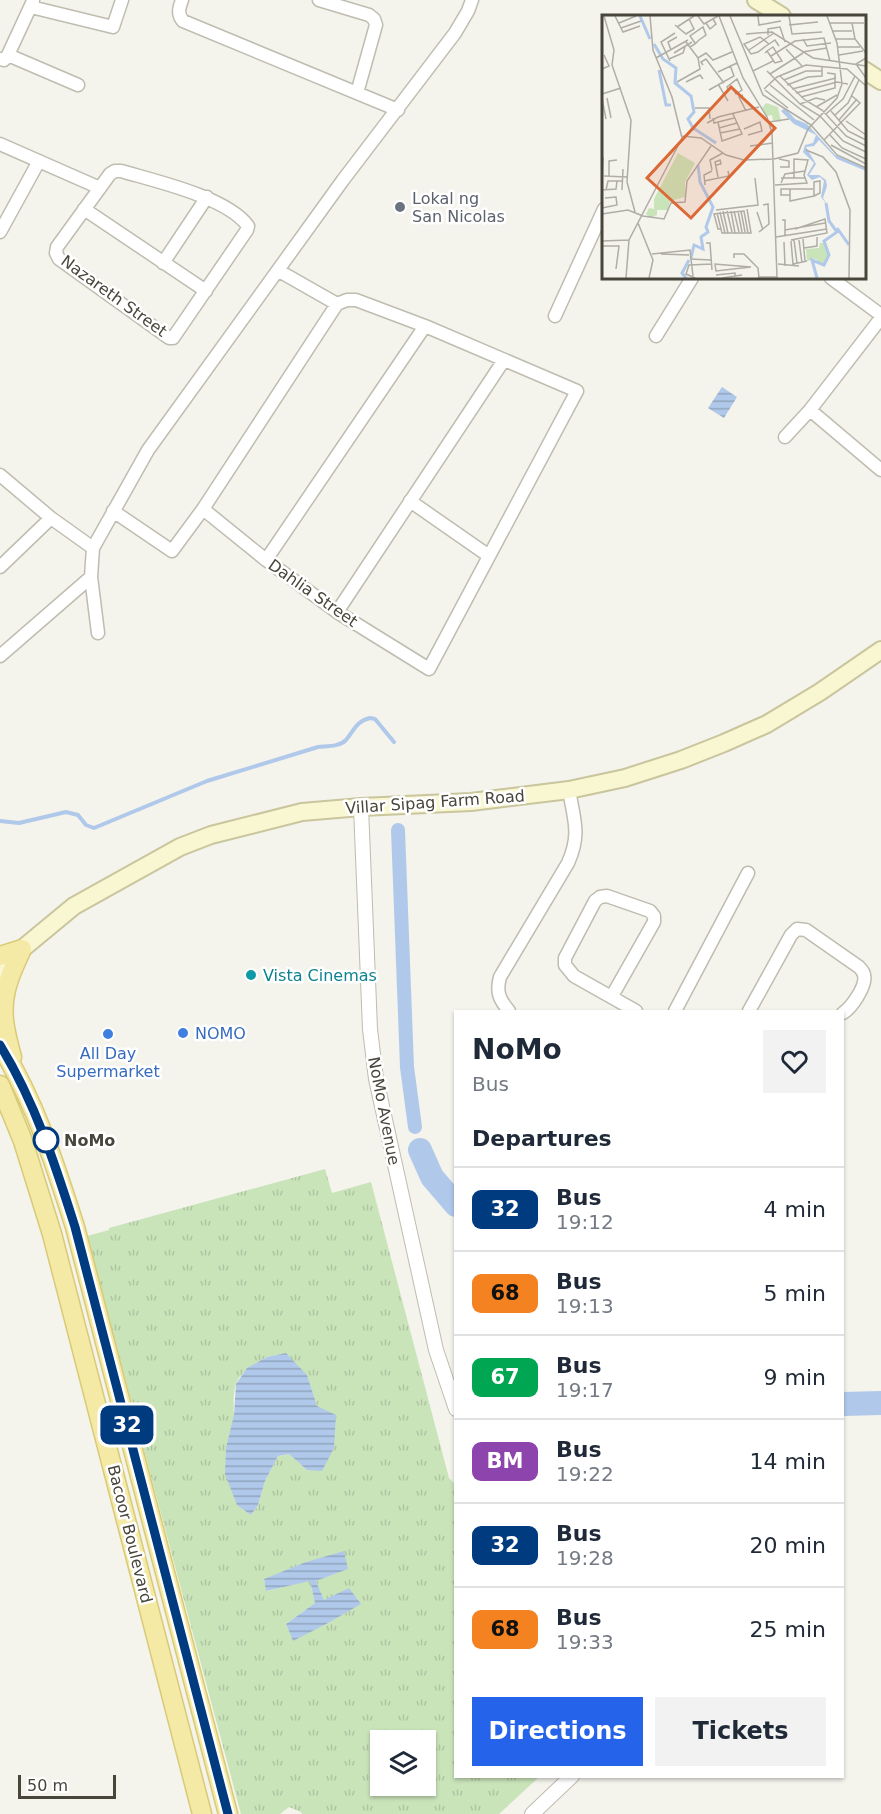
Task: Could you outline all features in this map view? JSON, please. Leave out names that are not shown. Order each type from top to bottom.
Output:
[{"type":"main road","points":[[756,0],[780,15]]},
{"type":"main road","points":[[866,71],[881,81]]},
{"type":"main road","name":"Villar Sipag Farm Road","points":[[0,971],[22,949],[74,906],[180,847],[212,835],[302,812],[471,802],[569,790],[626,778],[724,743],[767,724],[881,650]]},
{"type":"main road","points":[[0,956],[22,949]]},
{"type":"main road","points":[[17,1073],[5,1029],[3,1012],[6,989],[22,949]]},
{"type":"main road","name":"Bacoor Boulevard","points":[[0,1045],[17,1073],[48,1142],[75,1227],[228,1814]]},
{"type":"main road","name":"Bacoor Boulevard","points":[[0,1085],[23,1140],[52,1234],[202,1814]]},
{"type":"street","points":[[78,85],[4,57],[32,3],[113,27],[122,0]]},
{"type":"street","points":[[182,0],[178,11],[183,21],[398,110]]},
{"type":"street","points":[[319,0],[369,15],[375,19],[376,25],[357,93]]},
{"type":"street","points":[[98,633],[91,577],[93,548],[148,450],[343,180],[455,33],[472,0]]},
{"type":"street","points":[[0,144],[100,188]]},
{"type":"street","points":[[0,232],[39,161]]},
{"type":"street","points":[[121,171],[207,198],[224,207],[248,226],[206,291],[84,210],[110,174],[121,171]]},
{"type":"street","points":[[164,263],[207,198]]},
{"type":"street","name":"Nazareth Street","points":[[84,210],[57,247],[56,253],[59,260],[169,338],[173,338],[206,291]]},
{"type":"street","points":[[555,316],[602,211]]},
{"type":"street","points":[[279,271],[337,304]]},
{"type":"street","points":[[656,336],[691,279]]},
{"type":"street","points":[[785,437],[810,410],[881,316],[832,279]]},
{"type":"street","points":[[113,512],[172,551],[204,509],[337,304],[347,300],[356,300],[425,326],[577,391],[489,556],[411,501]]},
{"type":"street","points":[[266,560],[425,326]]},
{"type":"street","points":[[337,612],[504,360]]},
{"type":"street","points":[[810,410],[881,470]]},
{"type":"street","points":[[0,475],[51,518],[93,548]]},
{"type":"street","name":"Dahlia Street","points":[[204,509],[266,560],[337,612],[429,669],[489,556]]},
{"type":"street","points":[[0,567],[51,518]]},
{"type":"street","points":[[0,657],[91,577]]},
{"type":"street","points":[[508,1010],[499,999],[497,988],[500,976],[568,863],[574,849],[577,826],[569,790]]},
{"type":"street","name":"NoMo Avenue","points":[[361,807],[370,1029],[376,1079],[436,1350],[454,1402]]},
{"type":"street","points":[[676,1010],[748,873]]},
{"type":"street","points":[[612,996],[654,922],[654,916],[650,911],[607,896],[595,901],[564,958],[565,965],[574,976],[634,1010]]},
{"type":"street","points":[[750,1010],[791,935],[797,929],[806,930],[859,967],[864,974],[864,982],[851,1007],[844,1011]]},
{"type":"street","points":[[532,1814],[570,1778]]},
{"type":"green space","points":[[325,1169],[332,1193],[371,1182],[449,1478],[454,1483],[454,1778],[538,1778],[499,1814],[302,1814],[289,1807],[280,1814],[241,1814],[87,1236]],"holes":[[[267,1357],[307,1376],[317,1406],[307,1470],[289,1454],[278,1456],[265,1481],[258,1505],[251,1515],[235,1429],[234,1396],[236,1384],[241,1375]],[[347,1569],[316,1581],[324,1601],[360,1604],[293,1640],[286,1624],[315,1603],[310,1580],[267,1591],[264,1580]]]},
{"type":"water","points":[[722,387],[737,397],[724,418],[708,408]]},
{"type":"water","points":[[286,1353],[307,1375],[317,1406],[336,1415],[334,1448],[322,1471],[307,1470],[289,1454],[278,1456],[265,1481],[258,1505],[251,1515],[237,1505],[225,1474],[226,1448],[234,1415],[236,1384],[247,1368],[267,1357]]},
{"type":"water","points":[[344,1551],[348,1569],[316,1581],[324,1600],[349,1588],[361,1604],[293,1641],[286,1624],[315,1603],[310,1581],[266,1591],[264,1579],[306,1562]]},
{"type":"waterway","points":[[0,821],[19,823],[66,812],[78,815],[86,825],[94,828],[207,781],[318,747],[340,744],[365,719],[375,719],[394,742]]},
{"type":"waterway","points":[[398,830],[407,1067],[415,1127]]},
{"type":"waterway","points":[[420,1150],[432,1177],[454,1203]]},
{"type":"waterway","points":[[844,1404],[881,1403]]},
{"type":"bus line","name":"32","points":[[0,1045],[17,1073],[48,1142],[75,1227],[228,1814]]},
{"type":"place","name":"Lokal ng San Nicolas","points":[[400,207]]},
{"type":"place","name":"Vista Cinemas","points":[[251,975]]},
{"type":"place","name":"NOMO","points":[[183,1033]]},
{"type":"place","name":"All Day Supermarket","points":[[108,1034]]},
{"type":"place","name":"NoMo","points":[[46,1140]]}]
